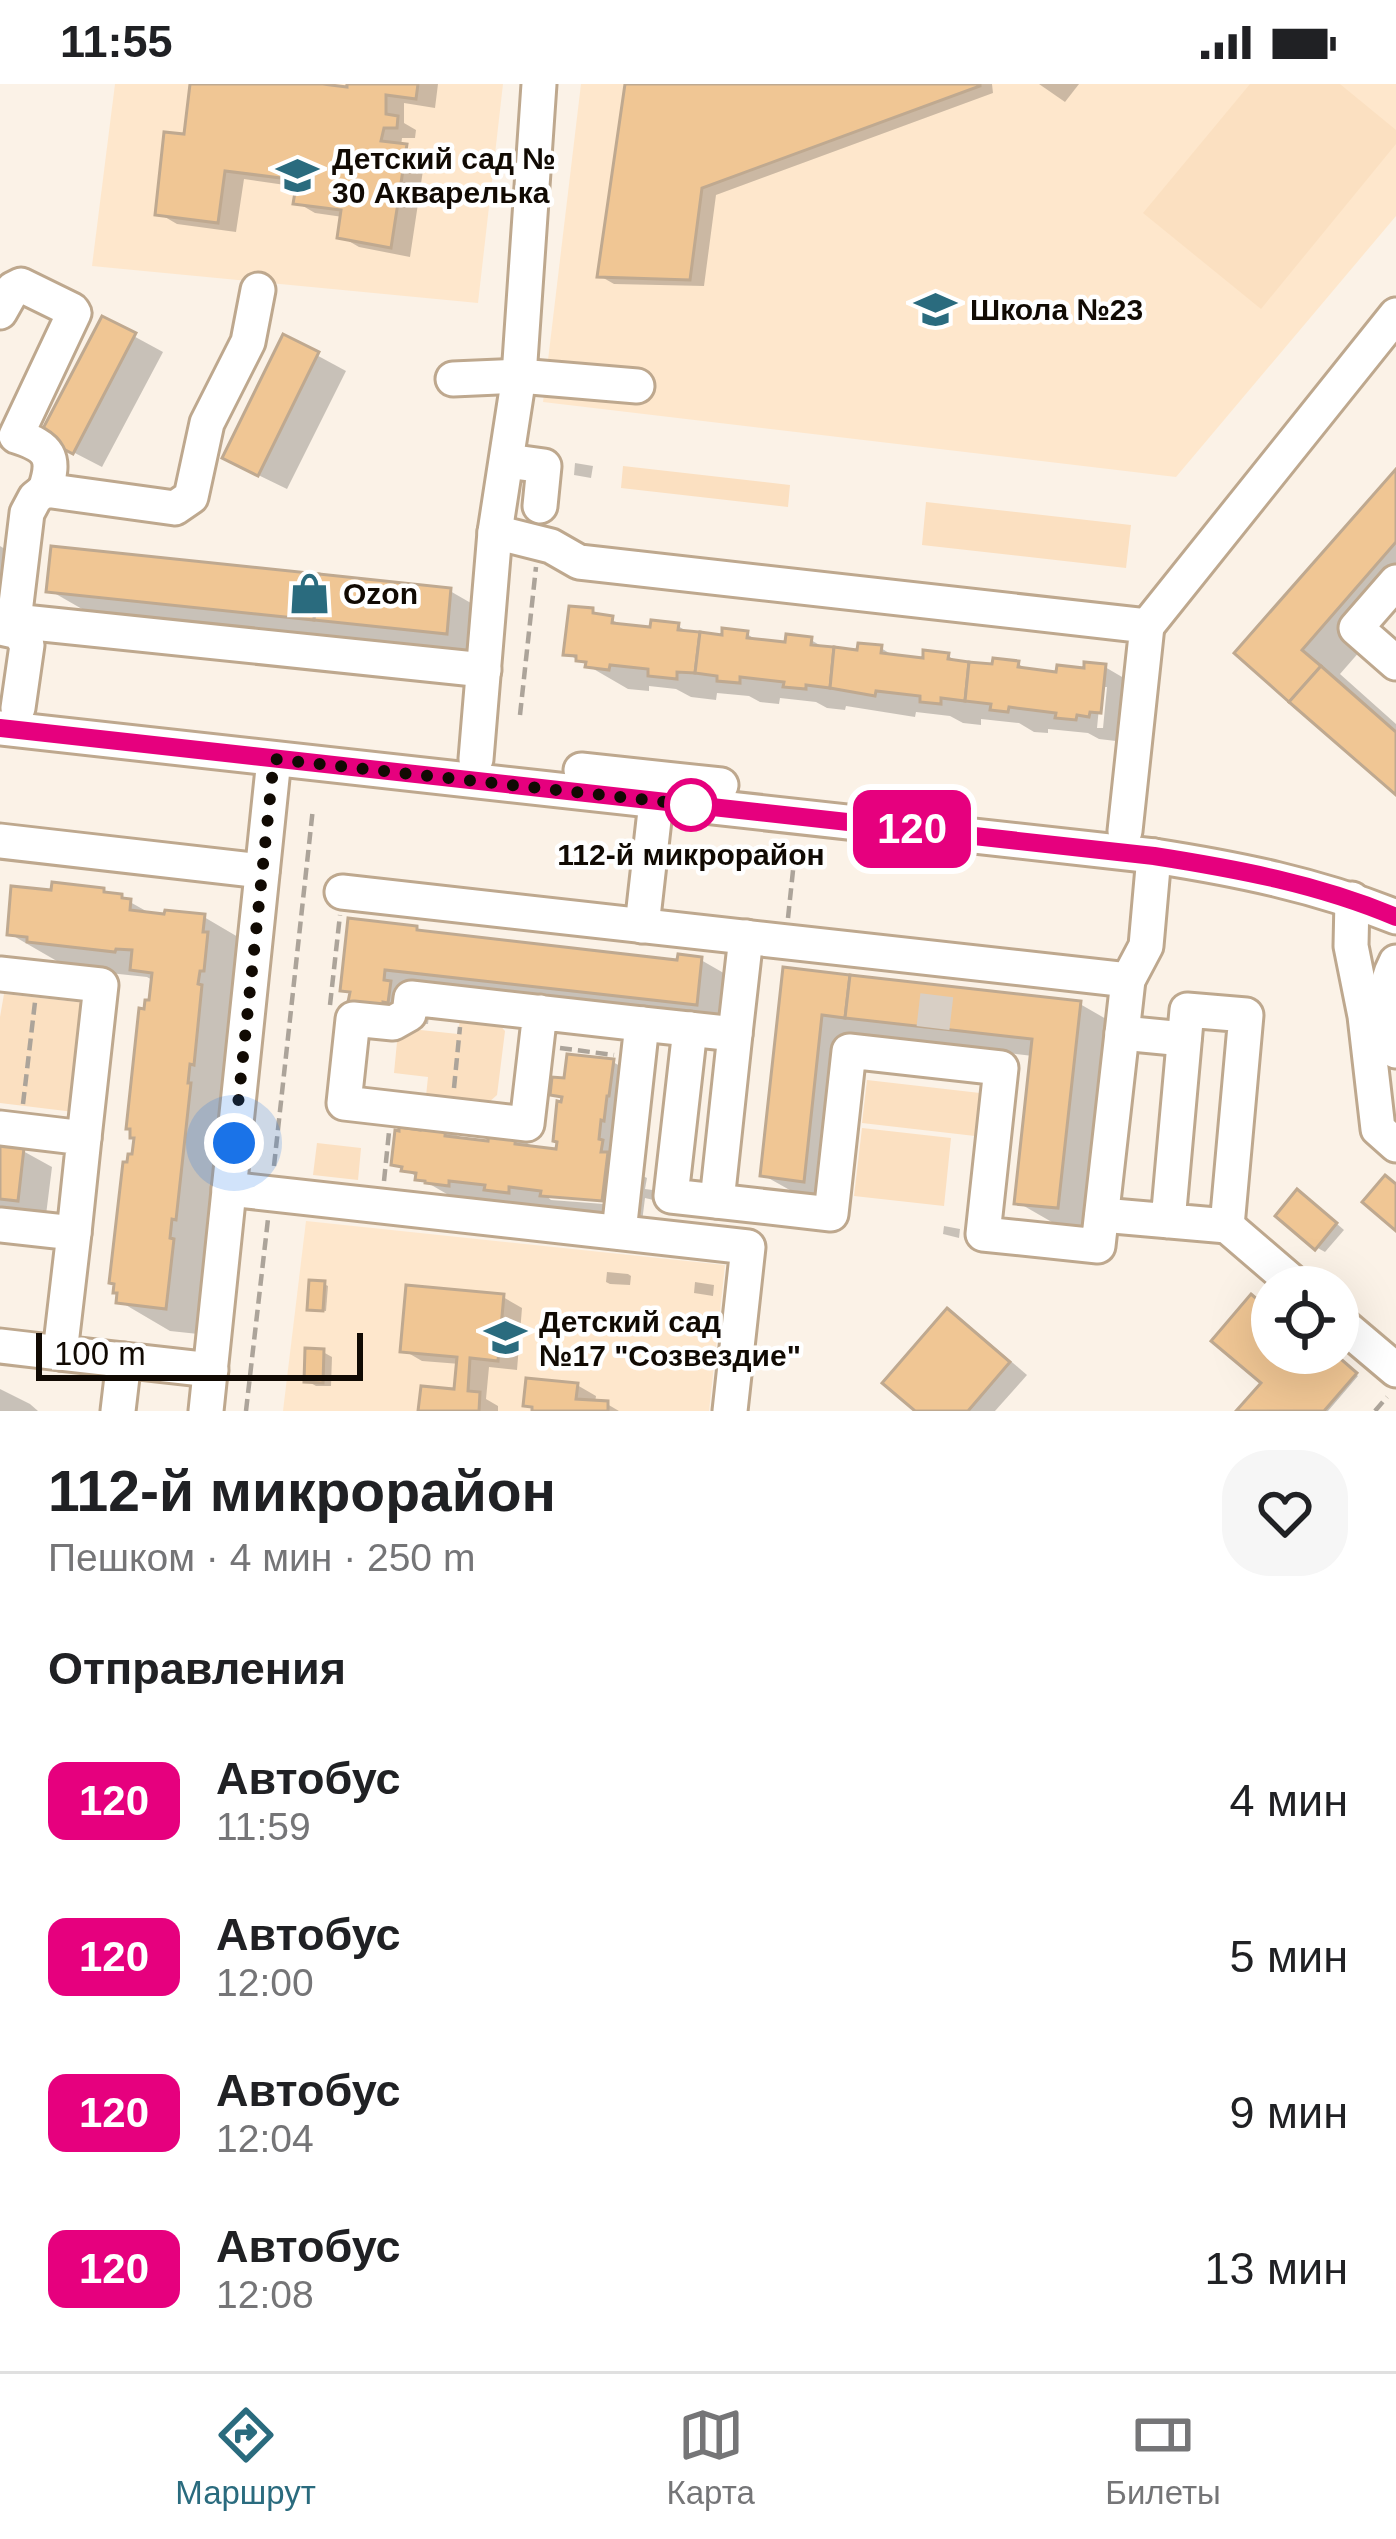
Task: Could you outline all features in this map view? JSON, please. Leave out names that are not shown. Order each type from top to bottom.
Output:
[{"type":"street","points":[[476,759],[495,532],[519,376],[539,84]]},
{"type":"street","points":[[0,312],[13,289],[21,285],[74,313],[8,435],[27,440],[49,456],[52,467],[24,504],[9,626]]},
{"type":"street","points":[[24,504],[175,508],[187,503],[210,415],[248,342],[258,290]]},
{"type":"street","points":[[1124,831],[1147,626],[1396,315]]},
{"type":"street","points":[[453,379],[519,376],[637,386]]},
{"type":"street","points":[[508,461],[544,466],[540,506]]},
{"type":"street","points":[[495,532],[550,546],[579,562],[1147,626]]},
{"type":"street","points":[[1396,582],[1356,628],[1396,663]]},
{"type":"street","points":[[9,626],[484,670]]},
{"type":"street","points":[[6,714],[27,645],[9,626]]},
{"type":"street","points":[[6,714],[476,759],[1190,839],[1303,862],[1396,894]]},
{"type":"street","points":[[6,714],[274,759],[1154,856],[1257,873],[1352,899],[1396,917]]},
{"type":"street","points":[[206,1411],[274,759]]},
{"type":"street","points":[[642,926],[656,802]]},
{"type":"street","points":[[0,841],[262,871]]},
{"type":"street","points":[[690,1029],[671,1196],[831,1214],[849,1051],[931,1044],[1001,1068],[983,1234],[1098,1246],[1128,980],[1146,946],[1154,856]]},
{"type":"street","points":[[342,892],[785,942],[939,972],[1128,980]]},
{"type":"street","points":[[1352,899],[1351,946],[1365,1016],[1378,1129],[1396,1144]]},
{"type":"street","points":[[717,1202],[746,937]]},
{"type":"street","points":[[1396,962],[1384,993],[1396,1051]]},
{"type":"street","points":[[0,974],[101,986],[60,1353]]},
{"type":"street","points":[[538,1029],[527,1124],[344,1103],[353,1018],[393,1023],[409,1014],[411,998],[463,1004],[538,1029],[640,1041],[690,1029],[735,1034]]},
{"type":"street","points":[[1168,1221],[1187,1010],[1246,1015],[1227,1226]]},
{"type":"street","points":[[1122,1033],[1184,1039]]},
{"type":"street","points":[[619,1232],[640,1041]]},
{"type":"street","points":[[10,1130],[84,1138]]},
{"type":"street","points":[[229,1189],[748,1247],[730,1411]]},
{"type":"street","points":[[1102,1215],[1227,1226],[1274,1266]]},
{"type":"street","points":[[0,1225],[74,1233]]},
{"type":"street","points":[[1359,1339],[1396,1370]]},
{"type":"street","points":[[0,1346],[211,1370]]},
{"type":"street","points":[[118,1411],[124,1360]]},
{"type":"path","points":[[520,715],[539,544]]},
{"type":"path","points":[[246,1411],[313,808]]},
{"type":"path","points":[[785,942],[794,861]]},
{"type":"path","points":[[342,892],[328,1016],[353,1018]]},
{"type":"path","points":[[10,1130],[37,978]]},
{"type":"path","points":[[451,1115],[463,1004]]},
{"type":"path","points":[[538,1029],[640,1041]]},
{"type":"path","points":[[381,1206],[392,1109]]},
{"type":"path","points":[[1375,1411],[1396,1386]]},
{"type":"shaded area","name":"Детский сад № 30 Акварелька","points":[[115,84],[503,84],[478,303],[92,266]]},
{"type":"shaded area","name":"Школа №23","points":[[581,84],[1396,84],[1396,216],[1176,477],[543,402]]},
{"type":"shaded area","points":[[1250,84],[1340,84],[1396,130],[1396,144],[1261,309],[1143,213]]},
{"type":"shaded area","points":[[623,466],[790,485],[788,507],[621,488]]},
{"type":"shaded area","points":[[926,502],[1131,525],[1126,568],[922,545]]},
{"type":"shaded area","points":[[4,994],[86,1003],[74,1112],[0,1103]]},
{"type":"shaded area","points":[[460,1019],[498,1023],[505,1031],[497,1095],[488,1103],[426,1096],[428,1077],[394,1073],[397,1042],[411,1029],[458,1034]]},
{"type":"shaded area","points":[[867,1080],[980,1093],[975,1136],[862,1123]]},
{"type":"shaded area","points":[[862,1128],[951,1138],[944,1206],[854,1196]]},
{"type":"shaded area","points":[[317,1143],[361,1148],[358,1180],[313,1175]]},
{"type":"shaded area","name":"Детский сад №17 \"Созвездие\"","points":[[306,1221],[725,1265],[709,1411],[283,1411]]},
{"type":"building","points":[[190,84],[418,84],[416,99],[386,95],[386,114],[398,116],[397,128],[384,128],[381,141],[407,144],[391,248],[337,238],[341,210],[293,204],[297,180],[225,171],[218,223],[155,215],[164,132],[184,134]]},
{"type":"building","points":[[625,84],[980,86],[702,188],[690,280],[597,277]]},
{"type":"building","points":[[102,316],[136,333],[73,454],[39,436]]},
{"type":"building","points":[[283,334],[319,352],[258,476],[222,458]]},
{"type":"building","points":[[1396,469],[1396,542],[1302,650],[1321,666],[1289,702],[1234,653]]},
{"type":"building","points":[[51,546],[319,574],[314,620],[46,592]]},
{"type":"building","points":[[319,574],[451,588],[447,634],[314,620]]},
{"type":"building","points":[[569,606],[593,608],[593,613],[613,616],[612,623],[650,627],[651,620],[679,623],[678,630],[700,632],[695,673],[677,672],[677,679],[648,676],[648,669],[585,667],[586,662],[576,661],[576,656],[563,655]]},
{"type":"building","points":[[722,628],[748,631],[747,638],[785,642],[786,634],[812,637],[811,645],[834,647],[830,688],[783,687],[784,682],[740,677],[740,683],[717,681],[717,676],[695,673],[700,632],[722,635]]},
{"type":"building","points":[[858,643],[882,645],[881,653],[923,658],[923,650],[949,653],[948,659],[969,662],[965,701],[920,702],[920,696],[876,691],[875,696],[830,688],[834,647],[857,650]]},
{"type":"building","points":[[993,658],[1056,672],[1057,665],[1106,664],[1101,713],[1077,715],[1076,720],[1009,707],[1008,712],[990,710],[991,704],[965,701],[969,662],[992,664]]},
{"type":"building","points":[[1321,666],[1396,732],[1396,795],[1289,702]]},
{"type":"building","points":[[52,882],[122,894],[131,899],[130,910],[205,914],[203,932],[208,932],[198,984],[202,985],[176,1220],[172,1219],[166,1309],[116,1303],[114,1284],[109,1283],[123,1162],[132,1154],[134,1138],[126,1129],[139,1008],[144,1009],[149,1000],[152,973],[130,970],[132,950],[27,942],[27,937],[7,935],[11,886],[51,890]]},
{"type":"building","points":[[348,918],[677,960],[678,954],[702,957],[697,1005],[385,970],[384,980],[391,981],[388,1003],[348,1002],[350,992],[340,991]]},
{"type":"building","points":[[783,967],[850,975],[845,1018],[822,1015],[804,1182],[760,1176]]},
{"type":"building","points":[[850,975],[1081,1001],[1058,1208],[1014,1204],[1032,1039],[845,1018]]},
{"type":"building","points":[[567,1054],[614,1059],[599,1139],[603,1140],[601,1152],[608,1152],[602,1201],[540,1196],[541,1191],[509,1187],[509,1193],[484,1190],[485,1185],[425,1183],[415,1180],[416,1173],[391,1165],[395,1130],[420,1130],[420,1123],[446,1126],[445,1136],[488,1141],[489,1130],[516,1133],[515,1144],[556,1149],[557,1101],[562,1097],[550,1095],[552,1077],[564,1078]]},
{"type":"building","points":[[0,1145],[24,1148],[18,1201],[0,1199]]},
{"type":"building","points":[[1385,1175],[1396,1184],[1396,1231],[1362,1202]]},
{"type":"building","points":[[1297,1189],[1337,1223],[1315,1250],[1275,1216]]},
{"type":"building","points":[[309,1280],[325,1281],[323,1311],[307,1310]]},
{"type":"building","points":[[406,1285],[504,1294],[498,1361],[470,1358],[468,1391],[480,1392],[479,1411],[418,1411],[421,1386],[454,1389],[457,1357],[400,1352]]},
{"type":"building","points":[[1251,1294],[1251,1374],[1356,1374],[1324,1411],[1236,1411],[1261,1383],[1211,1341]]},
{"type":"building","points":[[947,1308],[1010,1362],[968,1411],[915,1411],[882,1383]]},
{"type":"building","points":[[305,1348],[324,1349],[323,1383],[304,1382]]},
{"type":"building","points":[[526,1378],[578,1383],[576,1399],[608,1401],[608,1411],[532,1411],[523,1406]]},
{"type":"tunnel","points":[[933,1028],[938,985]]},
{"type":"bus line","name":"120","points":[[0,728],[1154,856],[1314,887],[1396,917]]},
{"type":"place","name":"Детский сад № 30 Акварелька","points":[[298,175]]},
{"type":"place","name":"Школа №23","points":[[936,309]]},
{"type":"place","name":"Ozon","points":[[309,593]]},
{"type":"place","name":"112-й микрорайон","points":[[691,805]]},
{"type":"place","name":"Детский сад №17 \"Созвездие\"","points":[[505,1338]]},
{"type":"route","points":[[234,1143],[274,759],[703,806],[691,805]]}]
